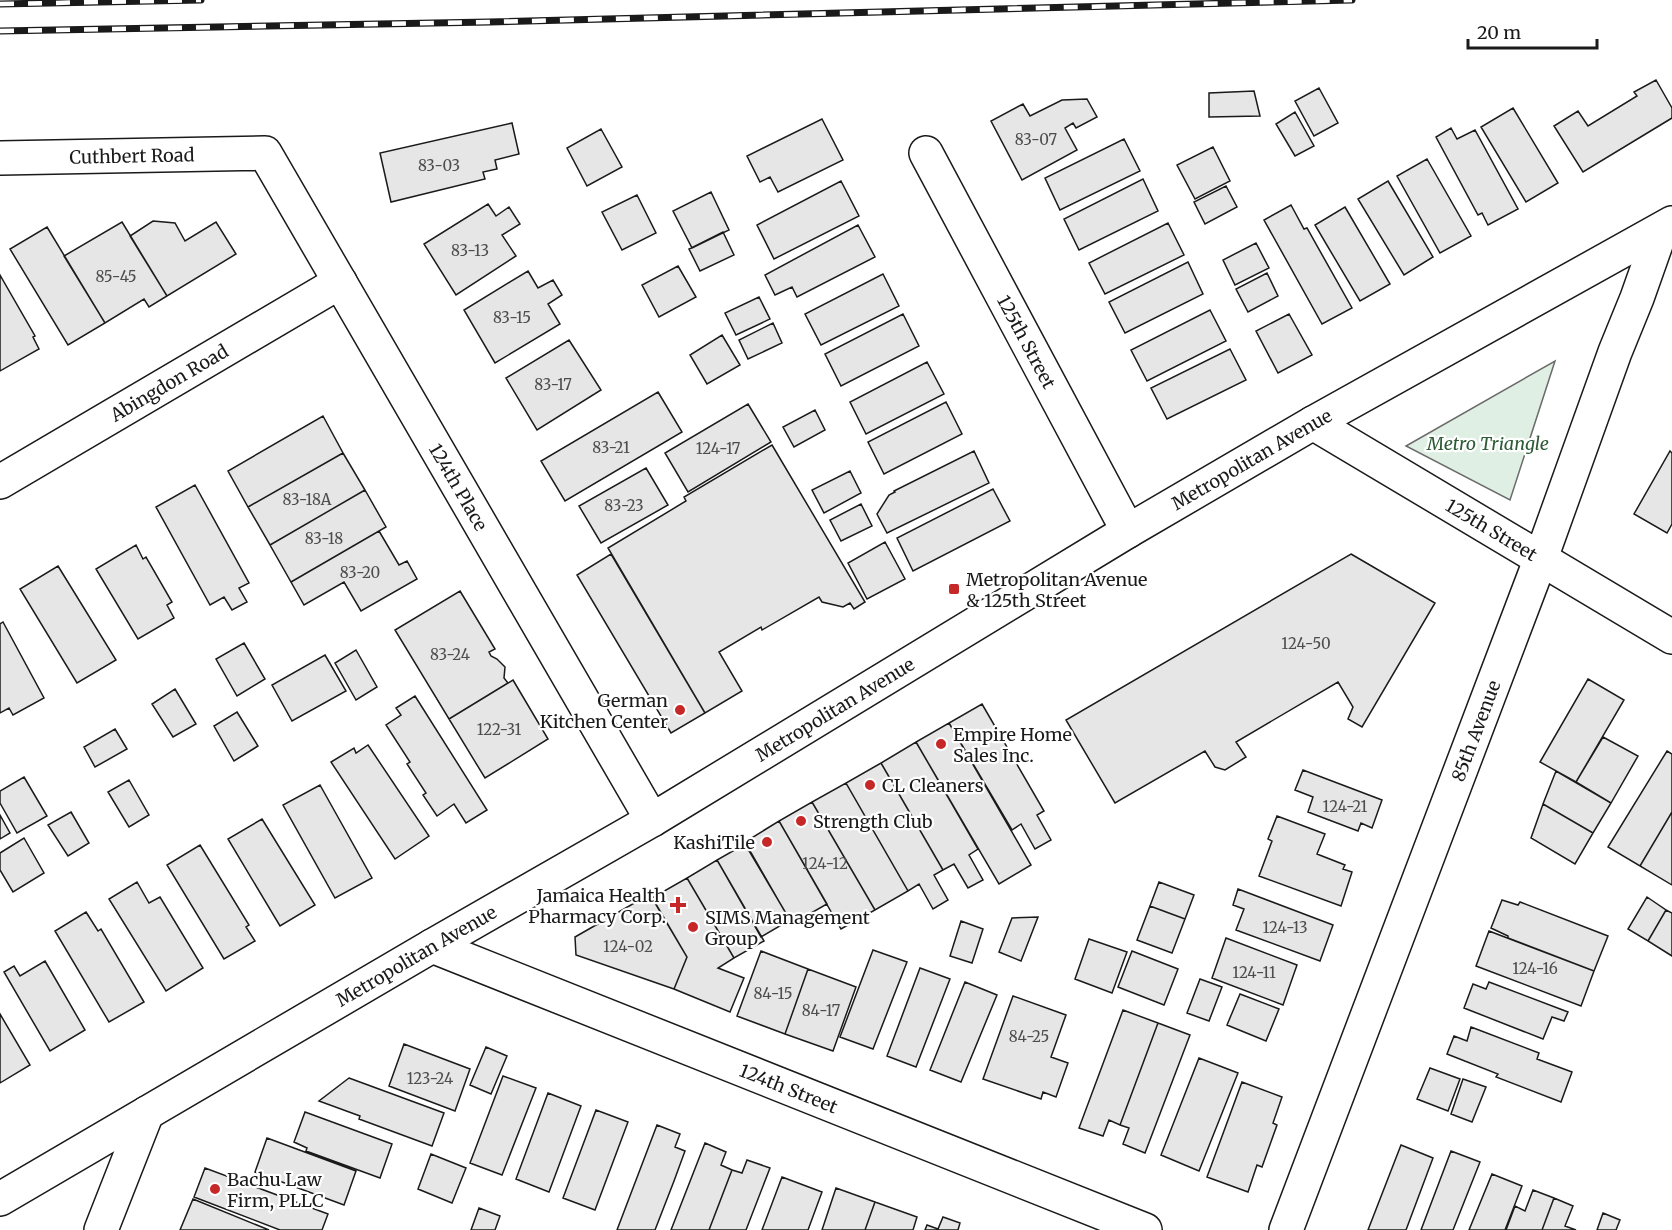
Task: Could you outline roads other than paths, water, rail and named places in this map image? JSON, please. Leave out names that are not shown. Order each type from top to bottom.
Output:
[{"type":"street","name":"Cuthbert Road","points":[[0,158],[265,153]]},
{"type":"street","name":"124th Place","points":[[265,153],[652,820]]},
{"type":"street","name":"125th Street","points":[[926,153],[1128,531]]},
{"type":"street","name":"Metropolitan Avenue","points":[[0,1199],[652,820],[1128,531],[1313,423],[1666,227]]},
{"type":"street","name":"85th Avenue","points":[[1286,1230],[1616,352],[1666,227]]},
{"type":"street","name":"Abingdon Road","points":[[0,482],[340,282]]},
{"type":"street","name":"125th Street","points":[[1313,423],[1672,637]]},
{"type":"street","name":"124th Street","points":[[432,946],[1145,1230]]},
{"type":"street","points":[[101,1230],[147,1113]]},
{"type":"railway","points":[[0,4],[201,0]]},
{"type":"railway","points":[[0,31],[489,22],[1352,0]]},
{"type":"place","name":"Metropolitan Avenue & 125th Street","points":[[954,589]]},
{"type":"place","name":"German Kitchen Center","points":[[680,710]]},
{"type":"place","name":"Empire Home Sales Inc.","points":[[941,744]]},
{"type":"place","name":"CL Cleaners","points":[[870,785]]},
{"type":"place","name":"Strength Club","points":[[801,821]]},
{"type":"place","name":"KashiTile","points":[[767,842]]},
{"type":"place","name":"Jamaica Health Pharmacy Corp.","points":[[678,905]]},
{"type":"place","name":"SIMS Management Group","points":[[693,927]]},
{"type":"place","name":"Bachu Law Firm, PLLC","points":[[215,1189]]},
{"type":"park label","name":"Metro Triangle","points":[[1488,443]]}]
